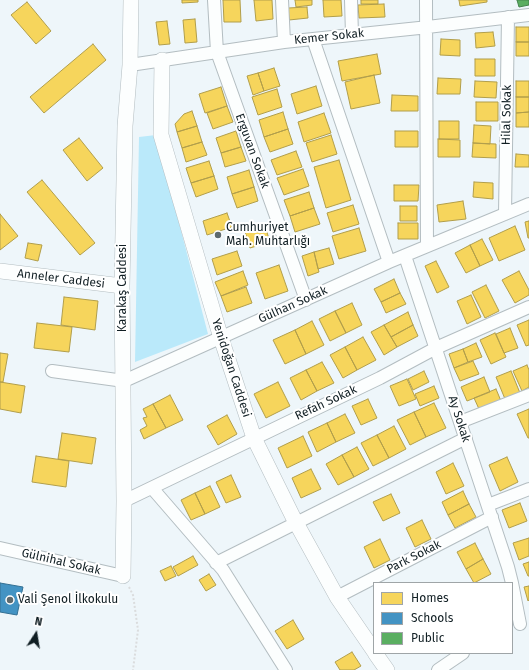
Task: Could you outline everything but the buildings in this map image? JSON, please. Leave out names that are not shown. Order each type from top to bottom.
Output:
[{"type":"street","name":"Karakaş Caddesi","points":[[123,576],[124,381],[122,286],[125,126],[130,65],[131,0]]},
{"type":"street","name":"Erguvan Sokak","points":[[214,0],[217,52],[306,300]]},
{"type":"street","points":[[282,0],[284,42]]},
{"type":"street","points":[[351,0],[352,35]]},
{"type":"street","points":[[426,0],[427,246]]},
{"type":"street","name":"Kemer Sokak","points":[[130,65],[284,42],[427,27],[529,14]]},
{"type":"street","name":"Hilal Sokak","points":[[505,214],[508,17]]},
{"type":"street","points":[[313,39],[389,262]]},
{"type":"street","name":"Yenidoğan Caddesi","points":[[162,60],[161,135],[221,338],[254,438],[296,522],[337,597],[373,649]]},
{"type":"street","name":"Gülhan Sokak","points":[[124,381],[389,262],[529,204]]},
{"type":"street","name":"Ay Sokak","points":[[405,256],[492,517],[512,582]]},
{"type":"street","name":"Anneler Caddesi","points":[[0,271],[122,286]]},
{"type":"street","name":"Refah Sokak","points":[[124,501],[380,378],[436,348],[529,307]]},
{"type":"street","points":[[52,371],[124,381]]},
{"type":"street","points":[[460,422],[529,395]]},
{"type":"street","points":[[216,562],[466,438]]},
{"type":"street","points":[[152,488],[216,562],[286,670]]},
{"type":"street","points":[[488,505],[529,489]]},
{"type":"street","name":"Park Sokak","points":[[337,597],[492,517]]},
{"type":"street","name":"Gülnihal Sokak","points":[[0,548],[123,576]]},
{"type":"street","name":"Ay Sokak","points":[[513,588],[520,625]]},
{"type":"street","name":"Yenidoğan Caddesi","points":[[376,654],[387,670]]},
{"type":"street","points":[[438,670],[462,654]]},
{"type":"path","points":[[123,576],[134,595],[138,630],[133,670]]},
{"type":"shaded area","points":[[156,135],[208,334],[135,362],[139,137]]},
{"type":"place","name":"Cumhuriyet Mah. Muhtarlığı","points":[[218,235]]},
{"type":"place","name":"Valİ Şenol İlkokulu","points":[[10,600]]}]
